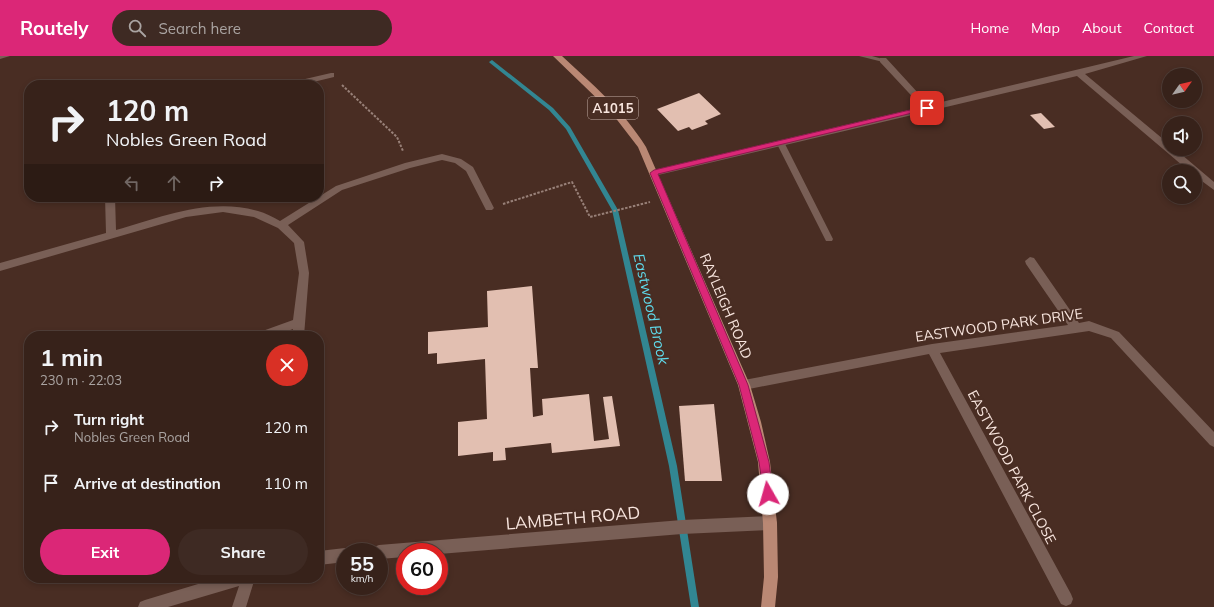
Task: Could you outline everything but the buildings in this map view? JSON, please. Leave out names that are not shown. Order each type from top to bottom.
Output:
[{"type":"main road","name":"RAYLEIGH ROAD","points":[[557,56],[616,112],[631,129],[642,147],[744,385],[764,462],[770,523],[771,577],[768,607]]},
{"type":"street","points":[[0,57],[6,56]]},
{"type":"street","points":[[654,173],[1079,73],[1143,56]]},
{"type":"street","points":[[883,60],[927,108]]},
{"type":"street","points":[[1079,73],[1187,164]]},
{"type":"street","points":[[311,80],[331,75]]},
{"type":"street","points":[[324,198],[339,188],[408,165],[442,157],[458,161],[470,169],[490,208]]},
{"type":"street","points":[[1202,177],[1214,187]]},
{"type":"street","points":[[110,202],[111,234]]},
{"type":"street","points":[[281,225],[317,202]]},
{"type":"street","points":[[0,267],[186,213],[223,209],[256,214],[281,225],[299,242],[304,273],[298,331]]},
{"type":"street","points":[[1030,261],[1076,328]]},
{"type":"street","points":[[276,331],[298,324]]},
{"type":"street","name":"EASTWOOD PARK DRIVE","points":[[744,385],[932,349],[1089,326],[1115,335],[1214,441]]},
{"type":"street","name":"EASTWOOD PARK CLOSE","points":[[932,349],[1066,599]]},
{"type":"street","name":"LAMBETH ROAD","points":[[388,551],[682,527],[770,523]]},
{"type":"street","points":[[324,557],[336,556]]},
{"type":"street","points":[[145,607],[224,583]]},
{"type":"street","points":[[239,607],[246,583]]},
{"type":"lane","points":[[862,56],[883,60]]},
{"type":"lane","points":[[781,144],[828,239]]},
{"type":"path","points":[[331,75],[397,136],[408,165]]},
{"type":"path","points":[[490,208],[572,182],[590,217],[665,198]]},
{"type":"waterway","name":"Eastwood Brook","points":[[492,62],[551,109],[568,128],[615,210],[673,466],[695,607]]},
{"type":"route","points":[[768,494],[764,462],[755,422],[744,385],[654,173],[781,144],[927,108]]}]
